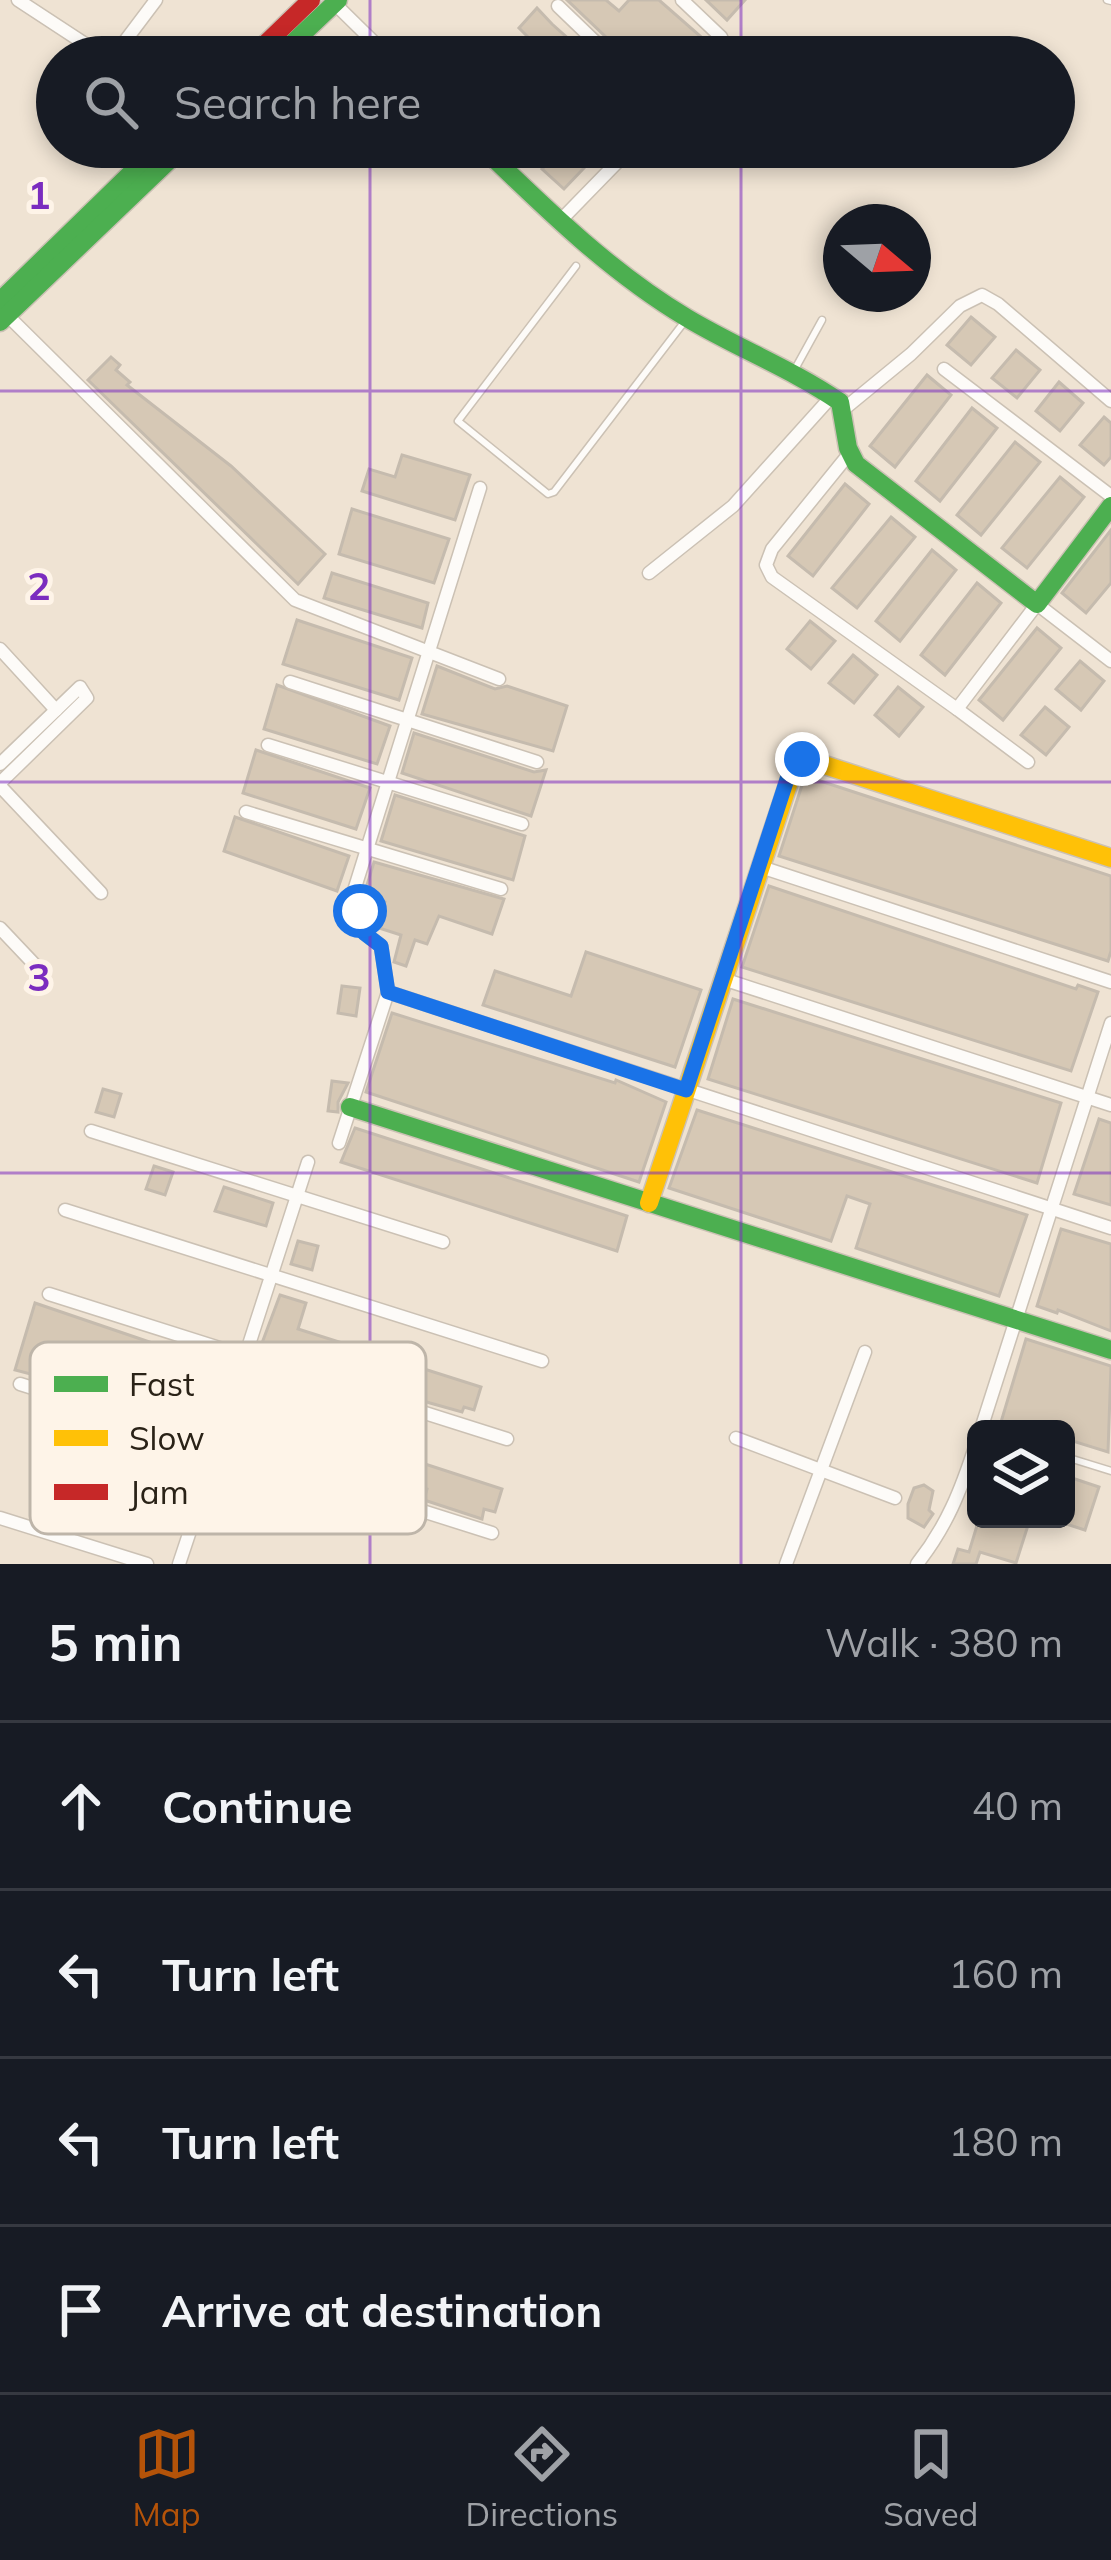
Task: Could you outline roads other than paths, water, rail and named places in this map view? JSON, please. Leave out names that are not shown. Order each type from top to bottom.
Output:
[{"type":"street","points":[[18,0],[75,36]]},
{"type":"street","points":[[126,36],[156,0]]},
{"type":"street","points":[[274,36],[311,0]]},
{"type":"street","points":[[682,0],[720,36]]},
{"type":"street","points":[[300,36],[336,2],[369,36]]},
{"type":"street","points":[[558,6],[589,36]]},
{"type":"street","points":[[2,313],[138,168]]},
{"type":"street","points":[[2,313],[160,168]]},
{"type":"street","points":[[504,168],[591,253],[687,318],[793,372],[838,403],[843,438],[856,464],[1111,661]]},
{"type":"street","points":[[559,222],[612,168]]},
{"type":"street","points":[[649,573],[733,506],[838,403],[960,306],[982,295],[1111,401]]},
{"type":"street","points":[[2,313],[295,600],[499,679]]},
{"type":"street","points":[[944,369],[1111,496]]},
{"type":"street","points":[[848,454],[772,549],[766,565],[772,577],[1028,761]]},
{"type":"street","points":[[339,1143],[388,992],[381,946],[364,933],[352,897],[480,488]]},
{"type":"street","points":[[957,709],[1111,506]]},
{"type":"street","points":[[0,649],[56,710]]},
{"type":"street","points":[[290,682],[537,762]]},
{"type":"street","points":[[0,764],[80,687],[87,698],[0,784],[101,893]]},
{"type":"street","points":[[268,745],[522,824]]},
{"type":"street","points":[[650,1203],[791,767],[802,759],[1111,858]]},
{"type":"street","points":[[246,812],[501,890]]},
{"type":"street","points":[[761,868],[1111,982]]},
{"type":"street","points":[[0,928],[35,965]]},
{"type":"street","points":[[723,979],[1111,1105]]},
{"type":"street","points":[[388,992],[1111,1228]]},
{"type":"street","points":[[984,1420],[1111,1023]]},
{"type":"street","points":[[350,1107],[1111,1350]]},
{"type":"street","points":[[91,1131],[443,1242]]},
{"type":"street","points":[[249,1342],[308,1162]]},
{"type":"street","points":[[65,1210],[542,1361]]},
{"type":"street","points":[[49,1294],[195,1342]]},
{"type":"street","points":[[786,1564],[865,1352]]},
{"type":"street","points":[[20,1384],[30,1387]]},
{"type":"street","points":[[426,1414],[507,1439]]},
{"type":"street","points":[[736,1438],[895,1498]]},
{"type":"street","points":[[917,1564],[943,1531],[967,1472]]},
{"type":"street","points":[[426,1512],[492,1533]]},
{"type":"street","points":[[0,1518],[30,1527]]},
{"type":"street","points":[[51,1534],[147,1564]]},
{"type":"street","points":[[179,1564],[189,1534]]},
{"type":"lane","points":[[576,266],[458,422],[548,494],[687,318]]},
{"type":"lane","points":[[793,372],[822,320]]},
{"type":"lane","points":[[1075,1460],[1111,1472]]}]
